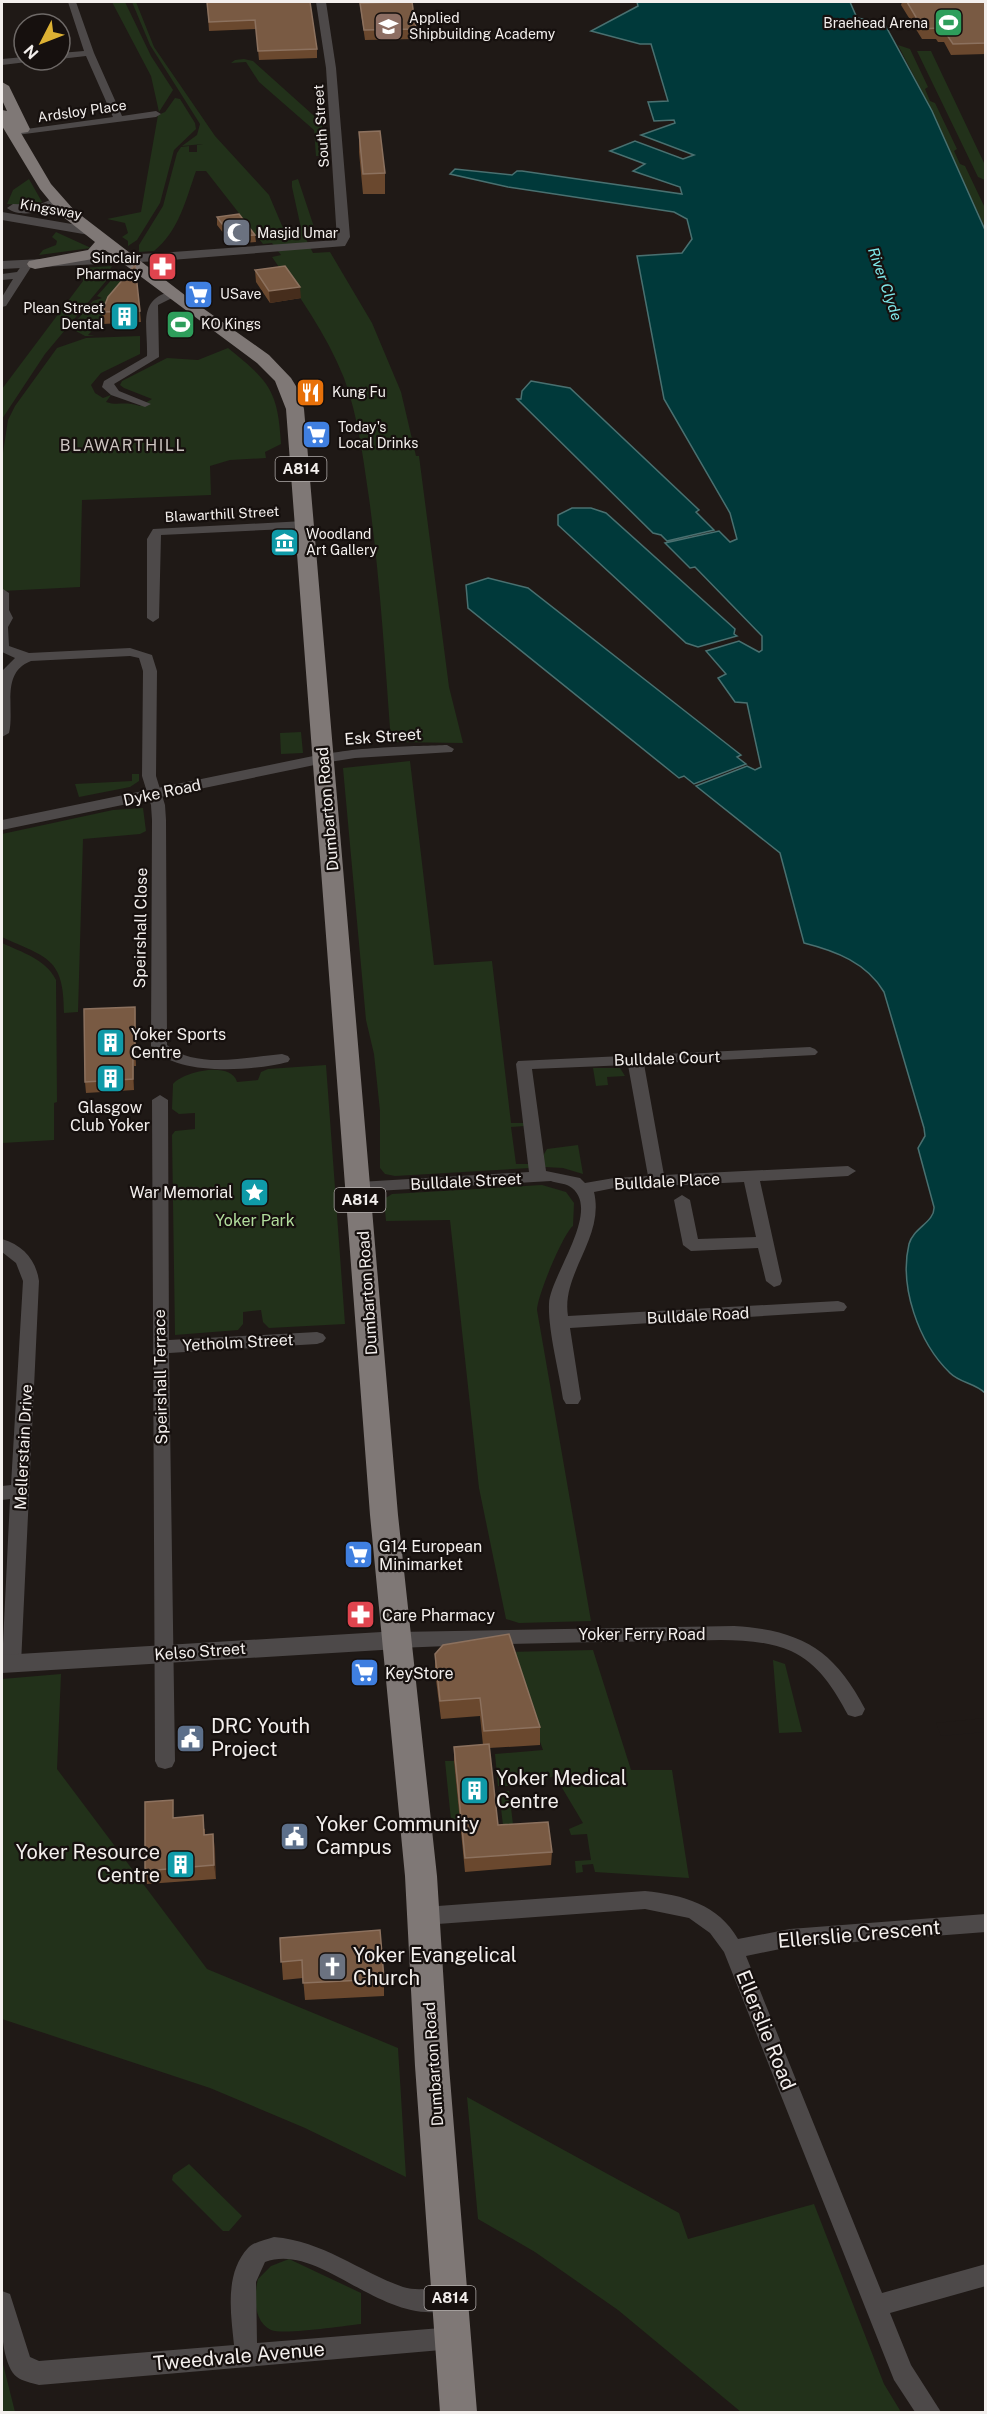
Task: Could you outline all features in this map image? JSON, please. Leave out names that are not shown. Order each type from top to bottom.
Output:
[{"type":"main road","name":"Dumbarton Road","points":[[2,86],[18,133],[57,201],[82,226],[100,236],[126,259],[263,359],[278,373],[290,391],[298,426],[304,525],[384,1515],[424,1916],[432,2066],[459,2412]]},
{"type":"main road","name":"Dumbarton Road","points":[[2,114],[95,225],[100,236]]},
{"type":"main road","points":[[28,268],[98,252],[100,236]]},
{"type":"street","points":[[72,2],[89,53],[119,119]]},
{"type":"street","name":"South Street","points":[[126,259],[343,242],[331,68],[321,2]]},
{"type":"street","points":[[72,55],[89,53]]},
{"type":"street","name":"Ardsloy Place","points":[[18,133],[156,114]]},
{"type":"street","name":"Kingsway","points":[[2,211],[36,209],[57,201]]},
{"type":"street","name":"Kingsway","points":[[2,211],[100,236]]},
{"type":"street","points":[[2,265],[28,268],[126,259]]},
{"type":"street","points":[[2,277],[28,268]]},
{"type":"street","points":[[2,304],[28,268]]},
{"type":"street","points":[[145,404],[115,393],[108,383],[153,357],[153,305],[158,299],[172,294]]},
{"type":"street","name":"Blawarthill Street","points":[[153,618],[153,539],[157,532],[304,525]]},
{"type":"street","points":[[3,593],[3,610],[8,618],[2,627],[3,647],[11,653],[29,657]]},
{"type":"street","name":"Speirshall Close","points":[[29,657],[141,653],[148,658],[150,671],[149,770],[159,820],[157,1038],[164,1052],[171,1057],[194,1063],[282,1059]]},
{"type":"street","points":[[2,733],[6,718],[2,705],[8,671],[16,662],[29,657]]},
{"type":"street","name":"Esk Street","points":[[323,759],[355,754],[447,749]]},
{"type":"street","name":"Dyke Road","points":[[2,825],[323,759]]},
{"type":"street","name":"Bulldale Court","points":[[524,1064],[810,1052]]},
{"type":"street","points":[[635,1059],[657,1181]]},
{"type":"street","name":"Bulldale Street","points":[[524,1064],[538,1176]]},
{"type":"street","name":"Speirshall Terrace","points":[[160,1100],[160,1347],[165,1761]]},
{"type":"street","name":"Bulldale Place","points":[[584,1189],[615,1183],[848,1171]]},
{"type":"street","name":"Bulldale Street","points":[[359,1187],[538,1176],[570,1179],[584,1189]]},
{"type":"street","points":[[751,1177],[774,1281]]},
{"type":"street","points":[[572,1400],[559,1323],[559,1293],[585,1236],[588,1203],[584,1189]]},
{"type":"street","points":[[682,1200],[691,1245],[766,1242]]},
{"type":"street","name":"Mellerstain Drive","points":[[2,1245],[12,1249],[26,1263],[31,1281],[22,1491],[6,1664]]},
{"type":"street","name":"Bulldale Road","points":[[559,1323],[838,1307]]},
{"type":"street","name":"Yetholm Street","points":[[160,1347],[317,1338]]},
{"type":"street","points":[[2,1493],[22,1491]]},
{"type":"street","name":"Yoker Ferry Road","points":[[398,1640],[640,1634],[768,1636],[800,1647],[816,1658],[840,1683],[855,1709]]},
{"type":"street","name":"Kelso Street","points":[[6,1664],[398,1640]]},
{"type":"street","name":"Ellerslie Road","points":[[424,1916],[602,1901],[670,1902],[693,1909],[712,1921],[733,1949],[902,2372],[929,2412]]},
{"type":"street","name":"Ellerslie Crescent","points":[[733,1949],[790,1938],[986,1923]]},
{"type":"street","points":[[246,2355],[244,2281],[250,2263],[272,2247],[295,2248],[404,2299],[419,2301],[450,2299]]},
{"type":"street","points":[[876,2306],[986,2275]]},
{"type":"street","name":"Tweedvale Avenue","points":[[2,2302],[14,2348],[25,2369],[47,2373],[453,2338]]},
{"type":"green space","points":[[112,2],[125,2],[151,56],[173,90],[159,112],[151,76]]},
{"type":"green space","points":[[132,2],[136,2],[154,47],[215,136],[269,195],[283,228],[269,230],[274,236],[286,235],[284,230],[301,228],[292,187],[292,181],[298,179],[317,236],[306,239],[313,253],[330,252],[372,323],[401,392],[416,456],[419,456],[449,687],[463,743],[391,742],[376,559],[369,498],[356,422],[349,392],[337,361],[311,315],[272,257],[281,255],[272,243],[263,244],[206,171],[196,171],[181,214],[163,243],[154,251],[139,252],[139,245],[163,206],[177,153],[181,147],[189,146],[189,152],[197,152],[197,145],[203,144],[182,146],[197,135],[200,124],[150,45]]},
{"type":"green space","points":[[898,45],[910,49],[928,87],[925,89],[930,101],[935,103],[957,149],[954,151],[960,164],[965,166],[985,208],[985,228],[932,111]]},
{"type":"green space","points":[[917,51],[931,51],[985,165],[985,180],[978,177]]},
{"type":"green space","points":[[244,59],[253,61],[322,123],[324,156],[316,156],[314,130],[259,82],[246,62],[231,63]]},
{"type":"green space","points":[[175,98],[180,99],[195,123],[196,129],[174,150],[160,203],[137,240],[128,246],[128,241],[122,237],[128,233],[125,223],[107,219],[141,212],[158,115],[165,112]]},
{"type":"green space","points":[[29,179],[42,202],[32,206],[7,204],[13,190]]},
{"type":"green space","points":[[56,232],[91,248],[39,255],[43,250],[56,245],[57,241],[52,237]]},
{"type":"green space","points":[[112,266],[108,274],[111,275],[45,354],[2,419],[2,389],[83,281],[82,268]]},
{"type":"green space","points":[[124,272],[137,284],[88,335],[95,336],[85,336],[74,330],[73,325],[93,301],[102,298],[97,296],[114,277]]},
{"type":"green space","points":[[140,336],[140,354],[101,373],[91,385],[95,393],[103,398],[111,395],[106,402],[140,406],[152,399],[124,388],[120,385],[122,381],[167,358],[198,360],[228,348],[253,369],[269,388],[277,411],[281,444],[265,452],[266,458],[230,460],[210,466],[211,495],[82,500],[80,587],[2,591],[2,459],[8,420],[15,406],[57,348],[86,338]]},
{"type":"green space","points":[[301,732],[303,753],[281,754],[280,733]]},
{"type":"green space","points":[[410,761],[434,965],[492,961],[511,1123],[525,1123],[525,1126],[511,1127],[516,1164],[530,1164],[530,1168],[395,1176],[385,1174],[380,1168],[380,1111],[374,1054],[366,1020],[343,768]]},
{"type":"green space","points":[[132,774],[139,774],[139,781],[130,787],[79,797],[75,784],[132,781]]},
{"type":"green space","points":[[143,808],[146,831],[140,834],[83,839],[78,1012],[64,1013],[61,980],[50,962],[31,950],[2,937],[2,834],[113,810]]},
{"type":"green space","points":[[2,943],[40,961],[56,980],[57,1102],[54,1103],[54,1140],[2,1143]]},
{"type":"green space","name":"Yoker Park","points":[[326,1065],[345,1324],[269,1328],[263,1322],[261,1310],[243,1312],[243,1324],[238,1330],[175,1335],[172,1135],[175,1131],[195,1129],[195,1113],[179,1114],[172,1109],[173,1084],[187,1075],[207,1070],[226,1072],[237,1082],[258,1080],[261,1072],[268,1069]]},
{"type":"green space","points":[[593,1068],[620,1068],[625,1076],[607,1077],[608,1085],[596,1086]]},
{"type":"green space","points":[[578,1145],[583,1174],[563,1168],[545,1167],[543,1156],[547,1149]]},
{"type":"green space","points":[[542,1185],[566,1192],[574,1203],[573,1226],[552,1265],[541,1292],[537,1310],[591,1621],[519,1623],[506,1619],[479,1488],[450,1220],[386,1221],[384,1199],[392,1194]]},
{"type":"green space","points":[[593,1650],[631,1770],[672,1770],[689,1878],[595,1872],[593,1864],[582,1865],[583,1872],[576,1873],[575,1861],[591,1860],[587,1834],[571,1835],[569,1829],[583,1823],[555,1776],[524,1785],[523,1780],[508,1781],[508,1786],[498,1786],[495,1754],[543,1750],[508,1652]]},
{"type":"green space","points":[[773,1660],[785,1664],[802,1732],[779,1733]]},
{"type":"green space","points":[[61,1674],[57,1769],[207,1969],[398,2048],[406,2177],[305,2128],[210,2088],[2,2019],[2,1679]]},
{"type":"green space","points":[[445,1761],[454,1761],[460,1819],[451,1820]]},
{"type":"green space","points":[[499,1791],[509,1791],[514,1833],[504,1834]]},
{"type":"green space","points":[[467,2097],[679,2213],[688,2239],[814,2204],[884,2384],[901,2412],[741,2412],[618,2310],[535,2252],[478,2219]]},
{"type":"green space","points":[[189,2164],[242,2216],[229,2231],[223,2231],[172,2180],[173,2175]]},
{"type":"green space","points":[[289,2259],[361,2293],[361,2324],[288,2331],[271,2330],[265,2326],[256,2308],[258,2279],[271,2266]]},
{"type":"green space","points":[[2,2360],[15,2412],[2,2412]]},
{"type":"water","name":"River Clyde","points":[[637,2],[850,2],[857,18],[884,23],[932,111],[985,230],[985,1393],[954,1376],[939,1360],[920,1330],[909,1295],[907,1260],[909,1244],[911,1238],[931,1217],[934,1207],[918,1148],[925,1136],[924,1128],[884,992],[869,973],[860,966],[839,954],[804,943],[780,853],[696,786],[747,766],[755,770],[761,767],[747,703],[735,702],[718,678],[726,674],[706,651],[739,641],[759,652],[762,650],[762,636],[695,567],[690,568],[665,543],[719,531],[730,542],[737,539],[730,513],[664,399],[637,256],[682,253],[692,239],[687,219],[674,212],[508,187],[450,174],[455,169],[512,175],[517,171],[522,171],[682,194],[680,187],[633,171],[645,164],[610,151],[635,141],[683,159],[694,155],[641,135],[675,123],[674,120],[654,121],[648,102],[668,101],[651,44],[640,44],[591,31],[638,6]]},
{"type":"water","points":[[531,381],[570,388],[699,510],[696,512],[714,530],[667,541],[661,535],[653,533],[517,399],[521,399],[522,391]]},
{"type":"water","points":[[572,508],[591,508],[606,513],[735,629],[734,634],[737,636],[698,647],[686,643],[558,525],[558,515]]},
{"type":"water","points":[[488,578],[528,588],[741,755],[737,757],[746,764],[694,784],[684,776],[679,778],[468,608],[466,585]]},
{"type":"pier","points":[[985,1718],[985,1732],[941,1736],[936,1723]]},
{"type":"building","points":[[207,2],[310,2],[317,49],[258,51],[255,20],[209,22]]},
{"type":"building","name":"Applied Shipbuilding Academy","points":[[412,2],[416,29],[364,30],[360,3]]},
{"type":"building","name":"Braehead Arena","points":[[907,2],[986,2],[986,43],[953,44],[945,32],[939,32],[937,28],[923,29]]},
{"type":"building","points":[[380,131],[385,173],[363,174],[359,132]]},
{"type":"building","points":[[239,214],[255,235],[231,236],[217,217]]},
{"type":"building","points":[[135,265],[140,311],[102,312],[108,297]]},
{"type":"building","points":[[285,266],[300,287],[269,291],[255,270]]},
{"type":"building","name":"Yoker Sports Centre","points":[[135,1007],[133,1079],[85,1082],[84,1009]]},
{"type":"building","points":[[509,1634],[540,1727],[484,1731],[480,1698],[440,1701],[435,1654],[443,1645]]},
{"type":"building","name":"Yoker Medical Centre","points":[[489,1744],[498,1825],[548,1822],[552,1852],[465,1858],[454,1747]]},
{"type":"building","name":"Yoker Resource Centre","points":[[173,1800],[173,1818],[203,1815],[204,1835],[213,1834],[214,1865],[145,1871],[145,1802]]},
{"type":"building","points":[[380,1930],[384,1979],[303,1983],[302,1960],[281,1962],[280,1938]]},
{"type":"place","name":"Braehead Arena","points":[[949,23]]},
{"type":"place","name":"Applied Shipbuilding Academy","points":[[388,26]]},
{"type":"place","name":"Masjid Umar","points":[[236,233]]},
{"type":"place","name":"Sinclair Pharmacy","points":[[162,266]]},
{"type":"place","name":"USave","points":[[199,294]]},
{"type":"place","name":"Plean Street Dental","points":[[125,316]]},
{"type":"place","name":"KO Kings","points":[[180,324]]},
{"type":"place","name":"Kung Fu","points":[[311,392]]},
{"type":"place","name":"Today's Local Drinks","points":[[317,435]]},
{"type":"place","name":"Woodland Art Gallery","points":[[285,542]]},
{"type":"place","name":"Yoker Sports Centre","points":[[110,1043]]},
{"type":"place","name":"Glasgow Club Yoker","points":[[110,1079]]},
{"type":"place","name":"War Memorial","points":[[254,1192]]},
{"type":"place","name":"G14 European Minimarket","points":[[358,1555]]},
{"type":"place","name":"Care Pharmacy","points":[[361,1615]]},
{"type":"place","name":"KeyStore","points":[[364,1673]]},
{"type":"place","name":"DRC Youth Project","points":[[190,1738]]},
{"type":"place","name":"Yoker Medical Centre","points":[[475,1790]]},
{"type":"place","name":"Yoker Community Campus","points":[[295,1836]]},
{"type":"place","name":"Yoker Resource Centre","points":[[181,1864]]},
{"type":"place","name":"Yoker Evangelical Church","points":[[332,1967]]},
{"type":"district","name":"BLAWARTHILL","points":[[123,445]]}]
